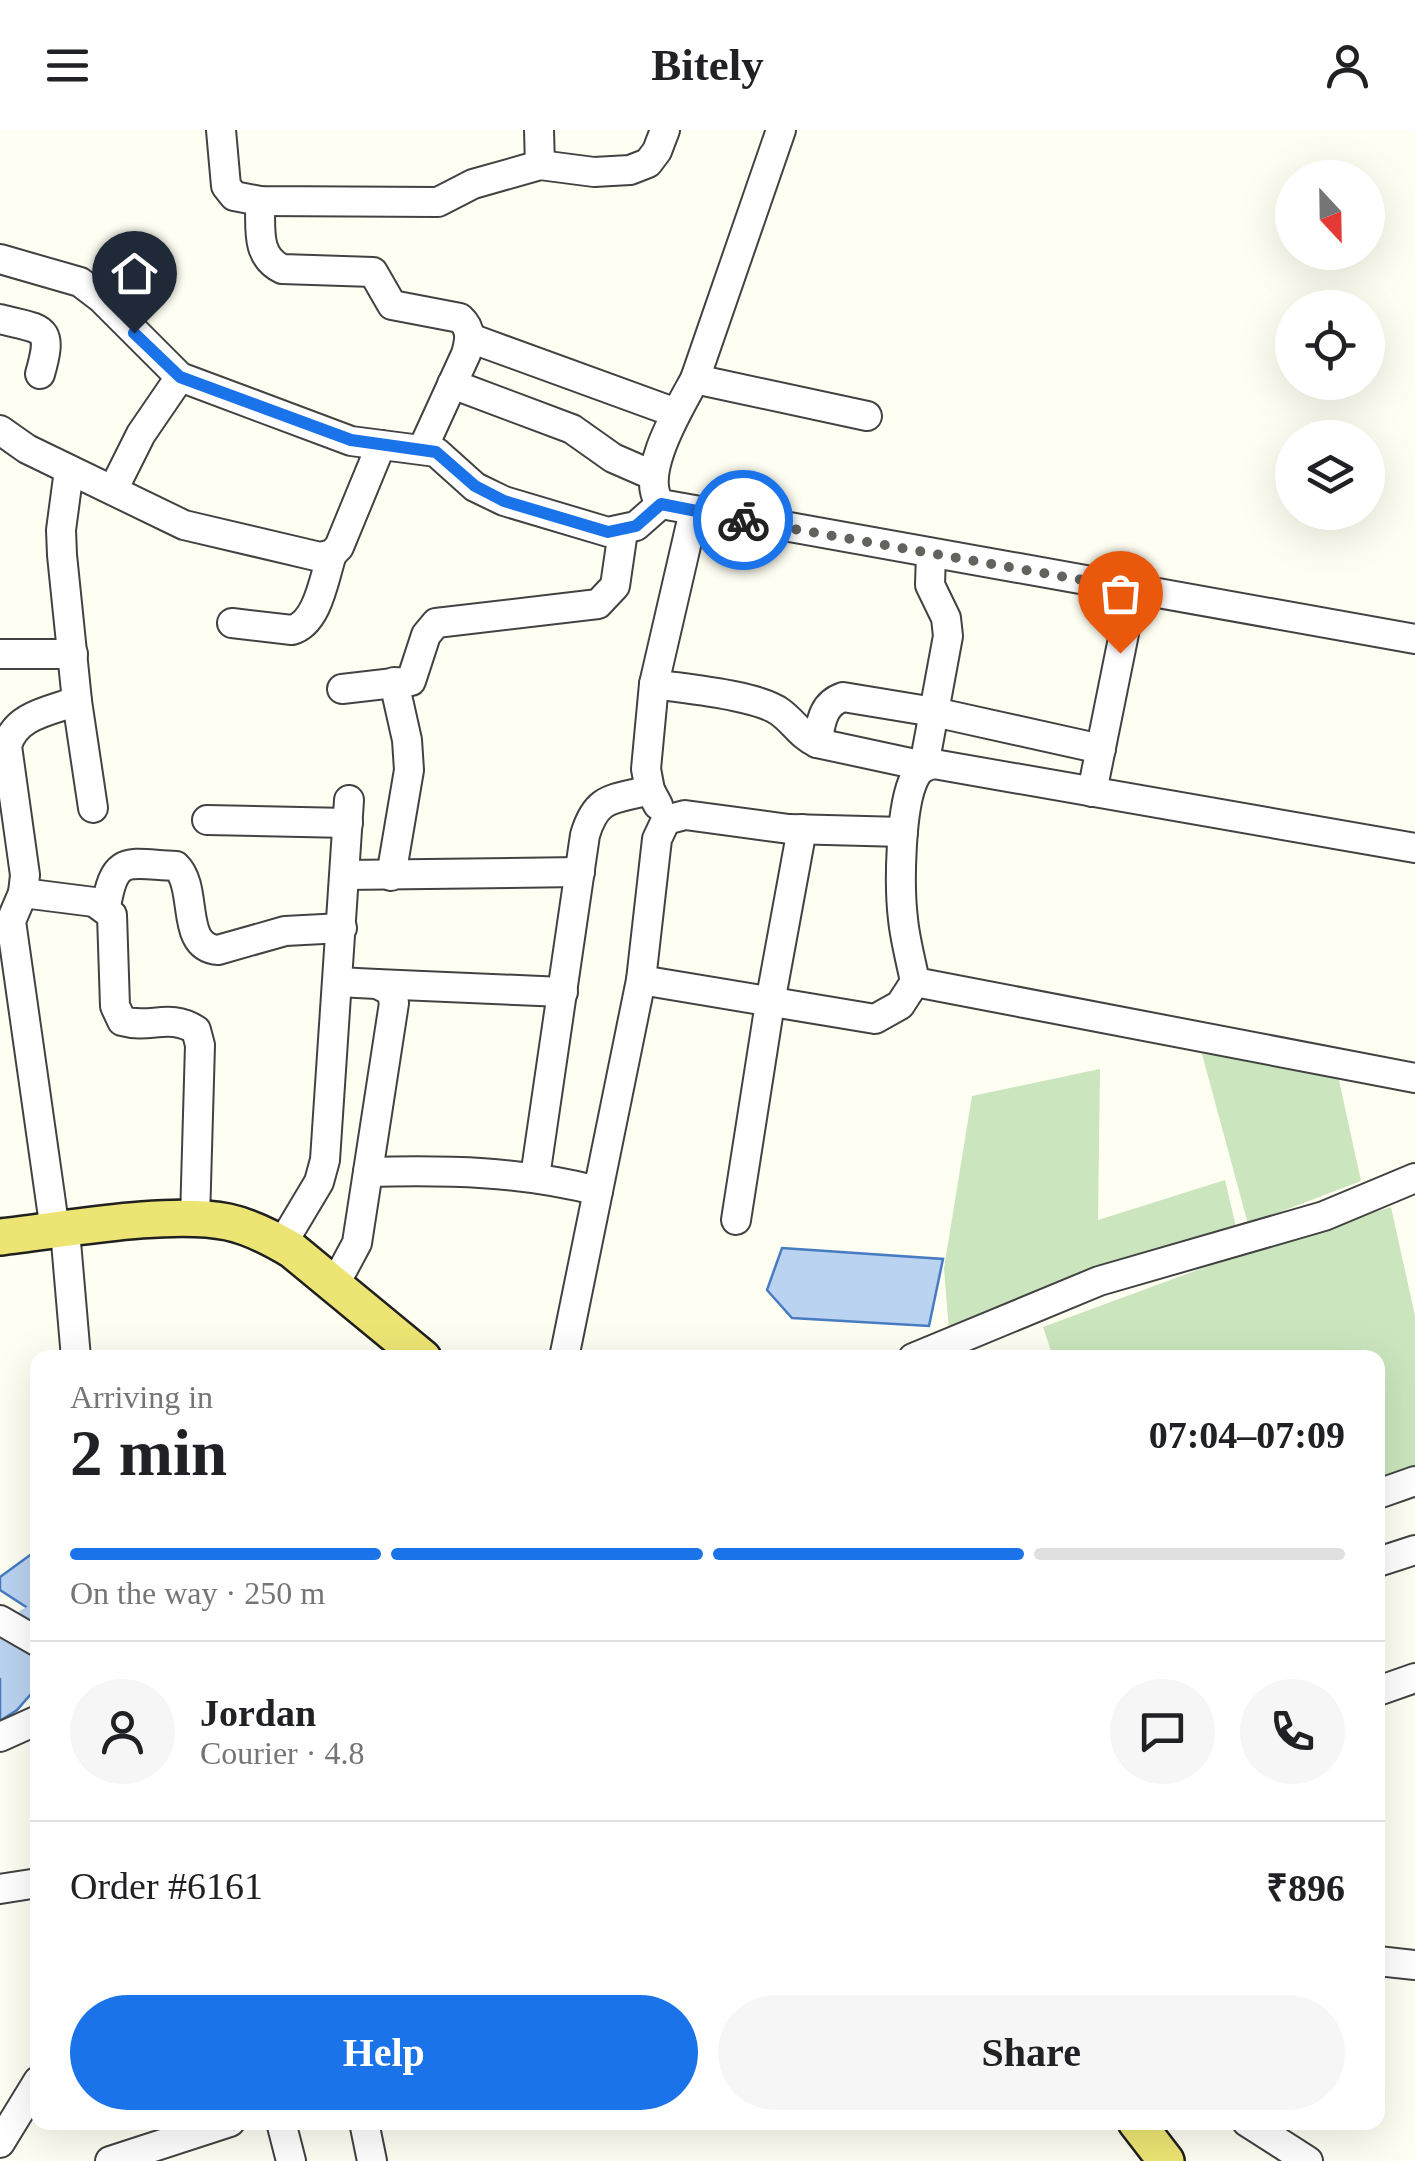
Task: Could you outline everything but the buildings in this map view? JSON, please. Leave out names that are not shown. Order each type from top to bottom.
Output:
[{"type":"main road","points":[[0,1237],[195,1220],[226,1222],[282,1244],[413,1350]]},
{"type":"main road","points":[[1142,2130],[1166,2161]]},
{"type":"street","points":[[220,130],[229,193],[260,201],[438,202],[473,184],[540,164],[594,172],[630,170],[648,162],[665,130]]},
{"type":"street","points":[[539,130],[540,164]]},
{"type":"street","points":[[781,130],[695,378],[676,413],[652,475],[654,495],[661,504],[1415,639]]},
{"type":"street","points":[[260,201],[262,248],[268,262],[282,269],[372,272],[392,304],[460,318],[468,327],[470,338],[423,448]]},
{"type":"street","points":[[0,259],[80,282],[102,298],[180,377],[351,440],[423,448],[448,460],[475,486],[504,501],[608,532],[636,526],[661,504]]},
{"type":"street","points":[[0,320],[37,328],[46,335],[48,345],[40,374]]},
{"type":"street","points":[[470,338],[676,413]]},
{"type":"street","points":[[113,490],[141,434],[180,377]]},
{"type":"street","points":[[695,378],[868,416]]},
{"type":"street","points":[[452,384],[572,428],[613,458],[652,475]]},
{"type":"street","points":[[0,430],[27,449],[184,525],[320,557],[332,554]]},
{"type":"street","points":[[232,623],[292,630],[302,627],[312,614],[332,554],[381,445]]},
{"type":"street","points":[[69,470],[61,530],[77,701],[93,808]]},
{"type":"street","points":[[666,820],[650,790],[646,769],[654,684],[694,511]]},
{"type":"street","points":[[342,689],[413,679],[426,635],[436,624],[598,604],[615,586],[624,531]]},
{"type":"street","points":[[641,980],[875,1019],[900,1005],[915,982],[902,918],[903,832],[915,775],[924,766],[948,636],[946,618],[930,585],[931,554]]},
{"type":"street","points":[[1092,792],[1133,589]]},
{"type":"street","points":[[0,654],[72,654]]},
{"type":"street","points":[[391,876],[409,770],[407,740],[394,682]]},
{"type":"street","points":[[654,684],[758,702],[780,712],[802,736],[816,743],[924,766],[934,764],[1415,848]]},
{"type":"street","points":[[816,743],[824,710],[832,700],[843,697],[934,712],[1102,749]]},
{"type":"street","points":[[75,1350],[11,921],[23,893],[25,875],[7,746],[14,719],[77,701]]},
{"type":"street","points":[[535,1177],[592,812],[607,802],[650,790]]},
{"type":"street","points":[[207,820],[349,812],[326,1160],[319,1182],[282,1244]]},
{"type":"street","points":[[566,1350],[641,980],[657,839],[666,820],[685,815],[802,829],[903,832]]},
{"type":"street","points":[[736,1220],[802,829]]},
{"type":"street","points":[[195,1220],[200,1045],[196,1030],[182,1021],[136,1024],[122,1020],[114,1006],[113,922],[106,907],[110,880],[120,867],[130,864],[176,866],[187,886],[196,940],[206,949],[218,950],[285,930],[342,928]]},
{"type":"street","points":[[345,875],[580,872]]},
{"type":"street","points":[[23,893],[106,907]]},
{"type":"street","points":[[338,982],[562,992]]},
{"type":"street","points":[[915,982],[1415,1078]]},
{"type":"street","points":[[335,1284],[357,1243],[394,1003],[391,991],[378,984]]},
{"type":"street","points":[[368,1172],[451,1170],[535,1177],[598,1191]]},
{"type":"street","points":[[932,1350],[1099,1281],[1324,1216],[1415,1178]]},
{"type":"street","points":[[1385,1492],[1415,1481]]},
{"type":"street","points":[[1385,1560],[1415,1550]]},
{"type":"street","points":[[0,1620],[30,1637]]},
{"type":"street","points":[[1385,1689],[1415,1678]]},
{"type":"street","points":[[0,1737],[30,1724]]},
{"type":"street","points":[[0,1889],[30,1884]]},
{"type":"street","points":[[1385,1963],[1415,1965]]},
{"type":"street","points":[[0,2144],[30,2093]]},
{"type":"street","points":[[110,2161],[205,2130]]},
{"type":"street","points":[[283,2130],[290,2161]]},
{"type":"street","points":[[366,2130],[372,2161]]},
{"type":"street","points":[[1260,2130],[1308,2161]]},
{"type":"green space","points":[[1202,1054],[1335,1062],[1361,1181],[1248,1224]]},
{"type":"green space","points":[[1100,1069],[1098,1220],[1225,1180],[1238,1235],[949,1331],[944,1268],[972,1096]]},
{"type":"green space","points":[[1391,1207],[1415,1316],[1415,1496],[1385,1504],[1385,1350],[1051,1350],[1043,1327],[1246,1252]]},
{"type":"water","points":[[782,1248],[943,1259],[929,1326],[792,1318],[767,1290]]},
{"type":"water","points":[[30,1556],[30,1609],[0,1590],[0,1577]]},
{"type":"water","points":[[0,1631],[30,1649],[30,1695],[0,1721]]},
{"type":"waterway","points":[[0,1662],[30,1623]]},
{"type":"way so far","points":[[743,520],[1133,589],[1120,653]]},
{"type":"route","points":[[134,333],[180,377],[351,440],[436,452],[475,486],[504,501],[608,532],[636,526],[661,504],[743,520]]}]
